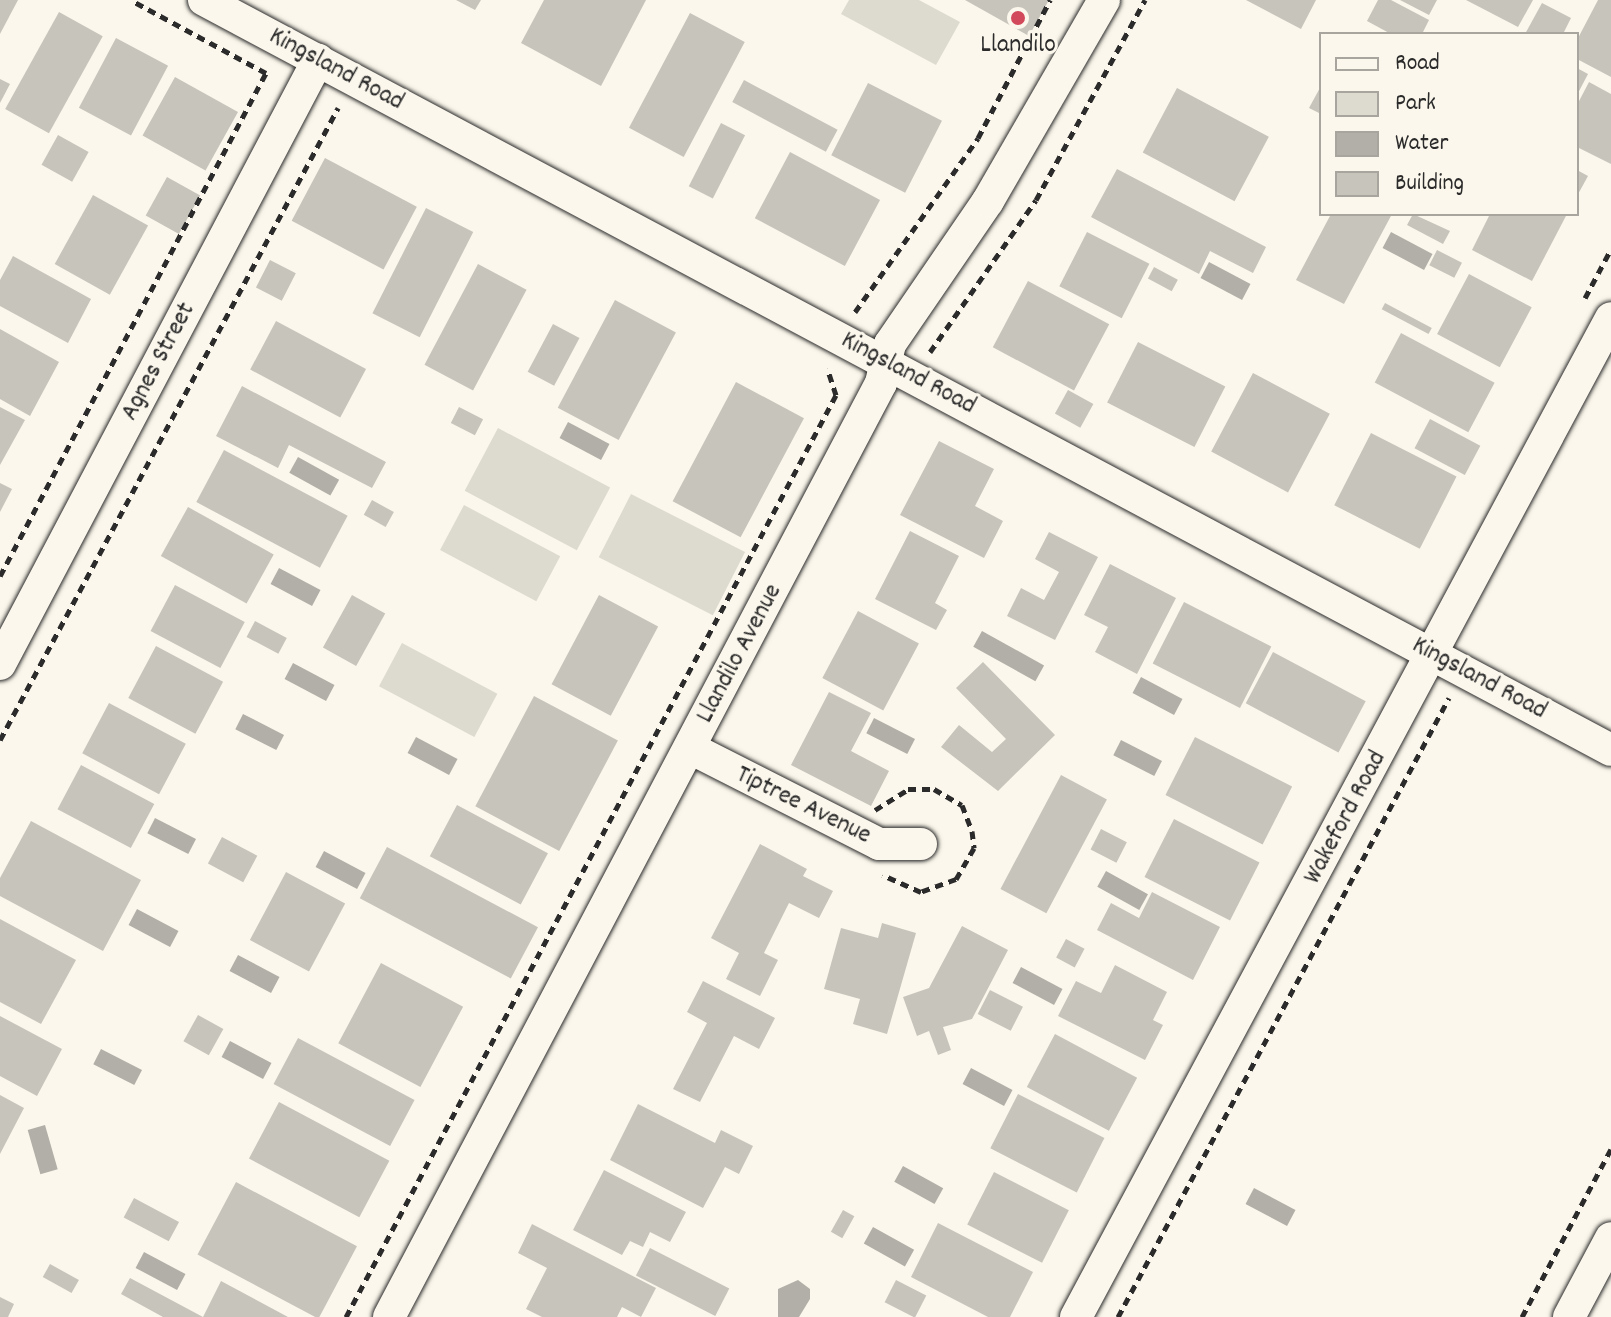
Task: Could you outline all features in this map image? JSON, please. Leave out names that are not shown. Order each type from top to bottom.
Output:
[{"type":"street","name":"Kingsland Road","points":[[204,0],[1611,750]]},
{"type":"street","name":"Llandilo Avenue","points":[[389,1317],[881,383],[890,344],[988,201],[1104,0]]},
{"type":"street","name":"Agnes Street","points":[[0,664],[318,60]]},
{"type":"street","name":"Wakeford Road","points":[[1076,1317],[1611,318]]},
{"type":"street","name":"Tiptree Avenue","points":[[690,748],[879,844],[921,844]]},
{"type":"street","points":[[1569,1317],[1611,1238]]},
{"type":"path","points":[[0,576],[266,73],[131,0]]},
{"type":"path","points":[[857,313],[978,138],[1050,0]]},
{"type":"path","points":[[944,359],[930,352],[1036,200],[1145,0]]},
{"type":"path","points":[[0,740],[305,162],[336,107],[350,114]]},
{"type":"path","points":[[346,1317],[836,395],[827,368],[813,361]]},
{"type":"path","points":[[1118,1317],[1449,698],[1462,705]]},
{"type":"path","points":[[1522,1317],[1611,1149]]},
{"type":"green space","points":[[849,0],[919,0],[960,22],[936,65],[841,14]]},
{"type":"green space","points":[[498,428],[610,488],[577,550],[465,491]]},
{"type":"green space","points":[[631,494],[745,552],[713,615],[599,557]]},
{"type":"green space","points":[[464,505],[560,556],[536,601],[440,550]]},
{"type":"green space","points":[[402,643],[497,694],[474,737],[379,686]]},
{"type":"water","points":[[1391,232],[1432,254],[1424,270],[1383,248]]},
{"type":"water","points":[[1209,262],[1250,284],[1242,300],[1201,278]]},
{"type":"water","points":[[568,422],[609,444],[601,460],[560,438]]},
{"type":"water","points":[[298,457],[339,480],[330,496],[289,473]]},
{"type":"water","points":[[279,568],[320,590],[312,606],[271,584]]},
{"type":"water","points":[[982,631],[1044,665],[1035,681],[973,647]]},
{"type":"water","points":[[293,663],[334,685],[326,701],[285,679]]},
{"type":"water","points":[[1141,677],[1182,699],[1174,715],[1133,693]]},
{"type":"water","points":[[243,714],[284,735],[276,750],[235,729]]},
{"type":"water","points":[[874,718],[915,739],[907,754],[866,733]]},
{"type":"water","points":[[416,737],[457,759],[449,775],[408,753]]},
{"type":"water","points":[[1121,740],[1162,761],[1154,776],[1113,755]]},
{"type":"water","points":[[155,818],[196,839],[188,854],[147,833]]},
{"type":"water","points":[[324,851],[365,873],[357,889],[316,867]]},
{"type":"water","points":[[1106,871],[1148,894],[1139,910],[1097,887]]},
{"type":"water","points":[[137,909],[178,931],[170,947],[129,925]]},
{"type":"water","points":[[238,955],[279,977],[271,993],[230,971]]},
{"type":"water","points":[[1021,967],[1062,989],[1054,1005],[1013,983]]},
{"type":"water","points":[[230,1041],[271,1063],[263,1079],[222,1057]]},
{"type":"water","points":[[101,1049],[142,1070],[134,1085],[93,1064]]},
{"type":"water","points":[[971,1068],[1012,1090],[1004,1106],[963,1084]]},
{"type":"water","points":[[45,1125],[58,1169],[40,1174],[28,1130]]},
{"type":"water","points":[[903,1166],[943,1188],[935,1204],[894,1182]]},
{"type":"water","points":[[1254,1188],[1295,1210],[1287,1226],[1246,1204]]},
{"type":"water","points":[[873,1227],[914,1250],[905,1266],[864,1244]]},
{"type":"water","points":[[144,1252],[185,1274],[177,1290],[136,1268]]},
{"type":"water","points":[[798,1280],[810,1289],[810,1299],[799,1317],[778,1317],[778,1289]]},
{"type":"building","points":[[0,0],[18,0],[0,34]]},
{"type":"building","points":[[456,0],[481,0],[475,10]]},
{"type":"building","points":[[544,0],[646,0],[601,86],[521,43]]},
{"type":"building","name":"Llandilo","points":[[965,0],[1049,0],[1029,36]]},
{"type":"building","points":[[1246,0],[1316,0],[1301,29]]},
{"type":"building","points":[[1378,0],[1391,0],[1429,20],[1423,32],[1387,32],[1367,21]]},
{"type":"building","points":[[1400,0],[1437,0],[1429,15]]},
{"type":"building","points":[[1466,0],[1533,0],[1518,27]]},
{"type":"building","points":[[1598,0],[1611,0],[1611,77],[1579,60],[1579,36]]},
{"type":"building","points":[[1542,3],[1571,18],[1564,32],[1526,32]]},
{"type":"building","points":[[59,12],[103,36],[49,133],[5,109]]},
{"type":"building","points":[[690,13],[745,42],[684,157],[629,128]]},
{"type":"building","points":[[116,38],[168,66],[131,135],[79,108]]},
{"type":"building","points":[[1579,69],[1588,74],[1579,91]]},
{"type":"building","points":[[175,77],[238,112],[205,171],[143,136]]},
{"type":"building","points":[[0,79],[10,84],[0,103]]},
{"type":"building","points":[[744,80],[838,130],[826,152],[732,102]]},
{"type":"building","points":[[1589,82],[1611,94],[1611,164],[1579,148],[1579,101]]},
{"type":"building","points":[[868,83],[942,121],[905,193],[831,155]]},
{"type":"building","points":[[1177,88],[1269,137],[1235,201],[1143,152]]},
{"type":"building","points":[[1319,90],[1319,113],[1309,108]]},
{"type":"building","points":[[721,123],[745,135],[713,199],[689,186]]},
{"type":"building","points":[[58,135],[89,152],[72,182],[42,165]]},
{"type":"building","points":[[790,152],[880,200],[845,266],[755,218]]},
{"type":"building","points":[[325,158],[417,207],[383,270],[292,221]]},
{"type":"building","points":[[1117,169],[1266,247],[1253,273],[1210,251],[1199,274],[1091,217]]},
{"type":"building","points":[[1579,171],[1588,176],[1579,192]]},
{"type":"building","points":[[167,177],[200,195],[179,234],[146,215]]},
{"type":"building","points":[[93,195],[148,226],[110,295],[55,264]]},
{"type":"building","points":[[426,208],[473,232],[420,337],[372,313]]},
{"type":"building","points":[[1330,216],[1391,216],[1344,304],[1296,280]]},
{"type":"building","points":[[1412,216],[1417,216],[1450,231],[1443,244],[1407,225]]},
{"type":"building","points":[[1489,216],[1566,216],[1532,281],[1472,250]]},
{"type":"building","points":[[1087,232],[1149,264],[1122,318],[1059,286]]},
{"type":"building","points":[[1437,250],[1462,263],[1454,278],[1429,265]]},
{"type":"building","points":[[13,256],[91,299],[68,343],[0,306],[0,280]]},
{"type":"building","points":[[270,260],[296,273],[282,301],[256,288]]},
{"type":"building","points":[[478,264],[527,290],[473,390],[424,365]]},
{"type":"building","points":[[1154,267],[1178,280],[1172,291],[1148,278]]},
{"type":"building","points":[[1469,274],[1532,307],[1500,367],[1437,334]]},
{"type":"building","points":[[1028,281],[1109,324],[1074,390],[993,347]]},
{"type":"building","points":[[615,300],[676,332],[619,440],[558,408]]},
{"type":"building","points":[[1385,303],[1432,328],[1429,334],[1382,309]]},
{"type":"building","points":[[276,321],[366,369],[340,417],[250,370]]},
{"type":"building","points":[[553,324],[579,338],[554,386],[528,372]]},
{"type":"building","points":[[0,329],[59,362],[30,416],[0,399]]},
{"type":"building","points":[[1401,333],[1495,383],[1468,432],[1375,382]]},
{"type":"building","points":[[1138,342],[1225,386],[1194,447],[1107,403]]},
{"type":"building","points":[[1253,373],[1330,414],[1288,492],[1211,452]]},
{"type":"building","points":[[736,382],[804,418],[741,537],[673,501]]},
{"type":"building","points":[[242,386],[386,462],[372,488],[289,445],[278,468],[216,436]]},
{"type":"building","points":[[1068,390],[1093,404],[1080,428],[1055,414]]},
{"type":"building","points":[[0,407],[25,420],[0,465]]},
{"type":"building","points":[[459,407],[483,419],[475,435],[451,423]]},
{"type":"building","points":[[1430,419],[1480,446],[1465,475],[1415,448]]},
{"type":"building","points":[[1371,433],[1457,477],[1420,549],[1334,505]]},
{"type":"building","points":[[939,441],[994,469],[975,506],[1003,521],[984,558],[900,515]]},
{"type":"building","points":[[224,450],[348,516],[320,568],[196,502]]},
{"type":"building","points":[[0,483],[12,489],[0,512]]},
{"type":"building","points":[[372,500],[394,512],[386,527],[364,515]]},
{"type":"building","points":[[188,507],[274,555],[247,603],[161,556]]},
{"type":"building","points":[[910,531],[959,556],[935,603],[947,610],[936,630],[875,599]]},
{"type":"building","points":[[1049,532],[1098,557],[1055,640],[1007,616],[1021,588],[1044,600],[1059,572],[1035,559]]},
{"type":"building","points":[[1110,564],[1176,598],[1137,674],[1095,652],[1108,627],[1084,615]]},
{"type":"building","points":[[175,585],[245,622],[220,668],[151,631]]},
{"type":"building","points":[[352,595],[385,613],[356,666],[323,647]]},
{"type":"building","points":[[599,595],[658,626],[611,716],[552,684]]},
{"type":"building","points":[[1184,602],[1271,646],[1240,708],[1153,663]]},
{"type":"building","points":[[858,611],[919,643],[883,710],[822,678]]},
{"type":"building","points":[[255,621],[287,638],[278,654],[247,637]]},
{"type":"building","points":[[156,646],[223,682],[195,734],[128,698]]},
{"type":"building","points":[[1273,652],[1366,701],[1338,753],[1246,703]]},
{"type":"building","points":[[983,662],[1055,735],[998,791],[941,747],[959,725],[992,752],[1006,739],[956,688]]},
{"type":"building","points":[[829,692],[871,713],[851,751],[889,771],[871,806],[791,765]]},
{"type":"building","points":[[534,696],[618,741],[559,851],[475,806]]},
{"type":"building","points":[[109,703],[186,744],[159,794],[82,753]]},
{"type":"building","points":[[1195,737],[1292,786],[1263,844],[1165,795]]},
{"type":"building","points":[[81,765],[154,804],[131,848],[58,809]]},
{"type":"building","points":[[1061,775],[1107,799],[1046,913],[1000,889]]},
{"type":"building","points":[[457,805],[548,853],[521,905],[430,856]]},
{"type":"building","points":[[1174,819],[1260,863],[1230,920],[1144,877]]},
{"type":"building","points":[[31,821],[141,880],[103,951],[0,896],[0,878]]},
{"type":"building","points":[[1101,829],[1127,842],[1116,863],[1091,849]]},
{"type":"building","points":[[222,837],[257,856],[243,882],[208,863]]},
{"type":"building","points":[[760,844],[807,869],[803,876],[833,891],[819,918],[789,903],[764,953],[778,960],[760,996],[726,979],[739,953],[711,938]]},
{"type":"building","points":[[387,847],[538,927],[511,978],[360,898]]},
{"type":"building","points":[[286,872],[345,903],[309,971],[250,940]]},
{"type":"building","points":[[1152,892],[1220,927],[1193,980],[1097,930],[1111,903],[1139,918]]},
{"type":"building","points":[[0,919],[76,960],[41,1024],[0,1002]]},
{"type":"building","points":[[882,923],[916,933],[887,1034],[853,1024],[860,999],[824,989],[841,928],[878,938]]},
{"type":"building","points":[[962,926],[1008,950],[972,1019],[943,1027],[951,1050],[938,1055],[929,1031],[917,1036],[903,997],[929,988]]},
{"type":"building","points":[[1066,939],[1085,949],[1075,967],[1056,958]]},
{"type":"building","points":[[381,963],[463,1007],[420,1087],[338,1043]]},
{"type":"building","points":[[1115,965],[1167,992],[1153,1020],[1163,1025],[1145,1060],[1058,1016],[1076,981],[1101,993]]},
{"type":"building","points":[[703,981],[775,1018],[759,1049],[734,1036],[700,1102],[673,1089],[707,1023],[687,1012]]},
{"type":"building","points":[[990,990],[1023,1007],[1011,1031],[978,1014]]},
{"type":"building","points":[[198,1015],[223,1029],[209,1055],[183,1041]]},
{"type":"building","points":[[0,1016],[62,1049],[37,1096],[0,1076]]},
{"type":"building","points":[[1055,1034],[1137,1078],[1109,1131],[1027,1087]]},
{"type":"building","points":[[298,1038],[415,1100],[390,1146],[274,1084]]},
{"type":"building","points":[[1018,1094],[1104,1138],[1077,1192],[990,1148]]},
{"type":"building","points":[[0,1095],[24,1108],[0,1154]]},
{"type":"building","points":[[279,1102],[389,1161],[359,1217],[249,1159]]},
{"type":"building","points":[[638,1104],[715,1143],[721,1130],[753,1146],[739,1174],[725,1167],[703,1208],[610,1160]]},
{"type":"building","points":[[604,1170],[686,1212],[670,1242],[650,1232],[643,1247],[630,1241],[622,1255],[573,1230]]},
{"type":"building","points":[[994,1172],[1069,1210],[1042,1263],[967,1225]]},
{"type":"building","points":[[236,1182],[357,1246],[319,1317],[198,1254]]},
{"type":"building","points":[[134,1198],[179,1222],[169,1241],[124,1217]]},
{"type":"building","points":[[843,1210],[854,1216],[842,1238],[831,1232]]},
{"type":"building","points":[[938,1223],[1033,1272],[1010,1317],[988,1317],[911,1277]]},
{"type":"building","points":[[532,1224],[656,1288],[641,1317],[622,1307],[617,1317],[542,1317],[526,1309],[547,1268],[518,1253]]},
{"type":"building","points":[[650,1248],[729,1288],[715,1316],[636,1276]]},
{"type":"building","points":[[50,1264],[79,1280],[72,1293],[43,1277]]},
{"type":"building","points":[[130,1278],[203,1317],[163,1317],[121,1294]]},
{"type":"building","points":[[896,1280],[926,1295],[915,1317],[885,1302]]},
{"type":"building","points":[[221,1281],[288,1317],[203,1317]]},
{"type":"building","points":[[0,1297],[14,1304],[8,1317],[0,1317]]},
{"type":"place","name":"Llandilo","points":[[1018,18]]}]
